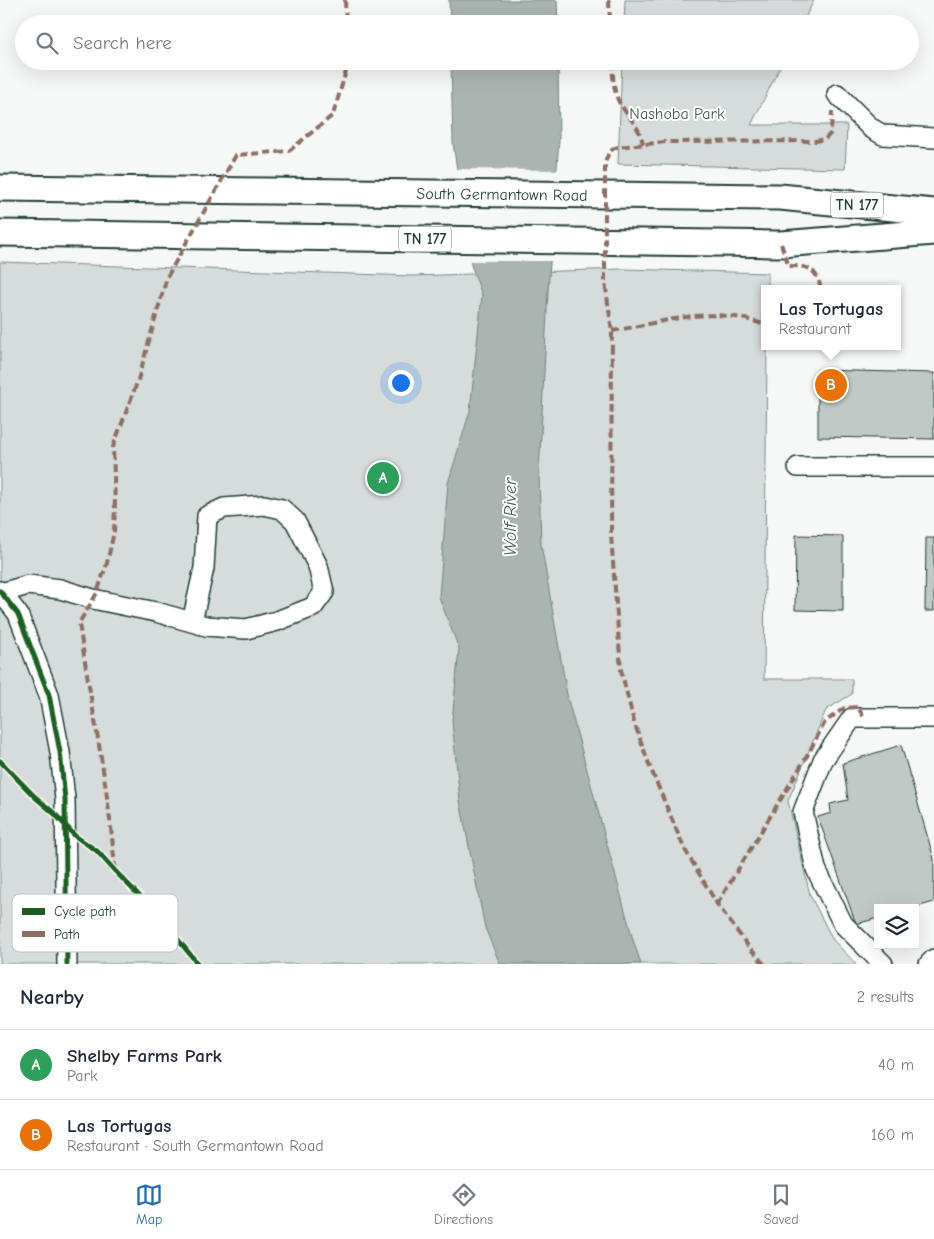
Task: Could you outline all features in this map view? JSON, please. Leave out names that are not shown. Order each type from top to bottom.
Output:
[{"type":"main road","name":"South Germantown Road","points":[[0,188],[70,187],[780,197],[934,212]]},
{"type":"main road","name":"TN 177","points":[[0,233],[781,244],[934,232]]},
{"type":"street","points":[[838,94],[871,128],[883,135],[934,138]]},
{"type":"street","points":[[798,466],[934,467]]},
{"type":"street","points":[[66,894],[65,799],[60,752],[49,695],[18,614],[1,592],[28,585],[60,589],[206,626],[246,629],[277,621],[313,607],[324,592],[318,566],[295,521],[282,509],[264,505],[224,508],[207,516],[204,568],[192,622]]},
{"type":"street","points":[[883,964],[843,924],[816,869],[803,812],[823,760],[852,718],[934,718]]},
{"type":"street","points":[[929,964],[934,959]]},
{"type":"green space","points":[[625,0],[814,0],[806,15],[624,15]]},
{"type":"green space","name":"Nashoba Park","points":[[622,70],[778,70],[751,125],[847,125],[845,169],[618,164]]},
{"type":"green space","points":[[0,262],[412,276],[622,269],[768,273],[768,285],[761,285],[761,350],[767,350],[764,679],[852,679],[852,694],[826,710],[788,801],[810,895],[833,940],[856,964],[0,964]]},
{"type":"water","points":[[449,0],[557,0],[558,15],[450,15]]},
{"type":"water","name":"Wolf River","points":[[451,70],[558,70],[559,140],[548,291],[539,474],[541,544],[568,700],[641,964],[500,964],[485,928],[460,801],[452,721],[459,649],[439,597],[448,483],[470,411],[482,295],[471,265],[453,143]]},
{"type":"pier","points":[[454,169],[559,170],[553,261],[468,261]]},
{"type":"building","points":[[818,370],[934,373],[934,439],[818,437]]},
{"type":"building","points":[[796,535],[843,536],[843,611],[795,610]]},
{"type":"building","points":[[926,538],[934,538],[934,611],[925,611]]},
{"type":"building","points":[[901,745],[934,859],[934,902],[919,906],[919,904],[874,904],[874,919],[856,924],[818,817],[831,813],[830,804],[848,800],[843,763]]},
{"type":"marked path","points":[[345,0],[346,15]]},
{"type":"marked path","points":[[609,0],[610,15]]},
{"type":"marked path","points":[[115,870],[104,777],[79,623],[97,593],[107,563],[114,532],[113,447],[138,380],[167,277],[236,155],[289,151],[333,115],[346,70]]},
{"type":"marked path","points":[[613,70],[614,86],[618,100],[636,126],[643,144]]},
{"type":"marked path","points":[[764,964],[717,904],[684,848],[650,767],[634,722],[621,670],[611,535],[612,331],[605,282],[605,165],[608,154],[617,147],[665,142],[816,141],[825,139],[831,133],[832,111]]},
{"type":"marked path","points":[[781,244],[789,266],[811,270],[817,277],[820,285]]},
{"type":"marked path","points":[[612,331],[707,315],[745,319],[761,324]]},
{"type":"marked path","points":[[717,904],[807,756],[825,722],[844,708],[858,707],[864,718]]},
{"type":"cycle path","points":[[0,591],[18,614],[49,695],[60,752],[65,799],[66,894]]},
{"type":"cycle path","points":[[0,761],[75,836],[97,851],[137,894]]},
{"type":"cycle path","points":[[178,940],[198,964]]},
{"type":"cycle path","points":[[67,952],[67,964]]},
{"type":"place","name":"Las Tortugas","points":[[831,385]]},
{"type":"place","name":"Shelby Farms Park","points":[[383,478]]}]
